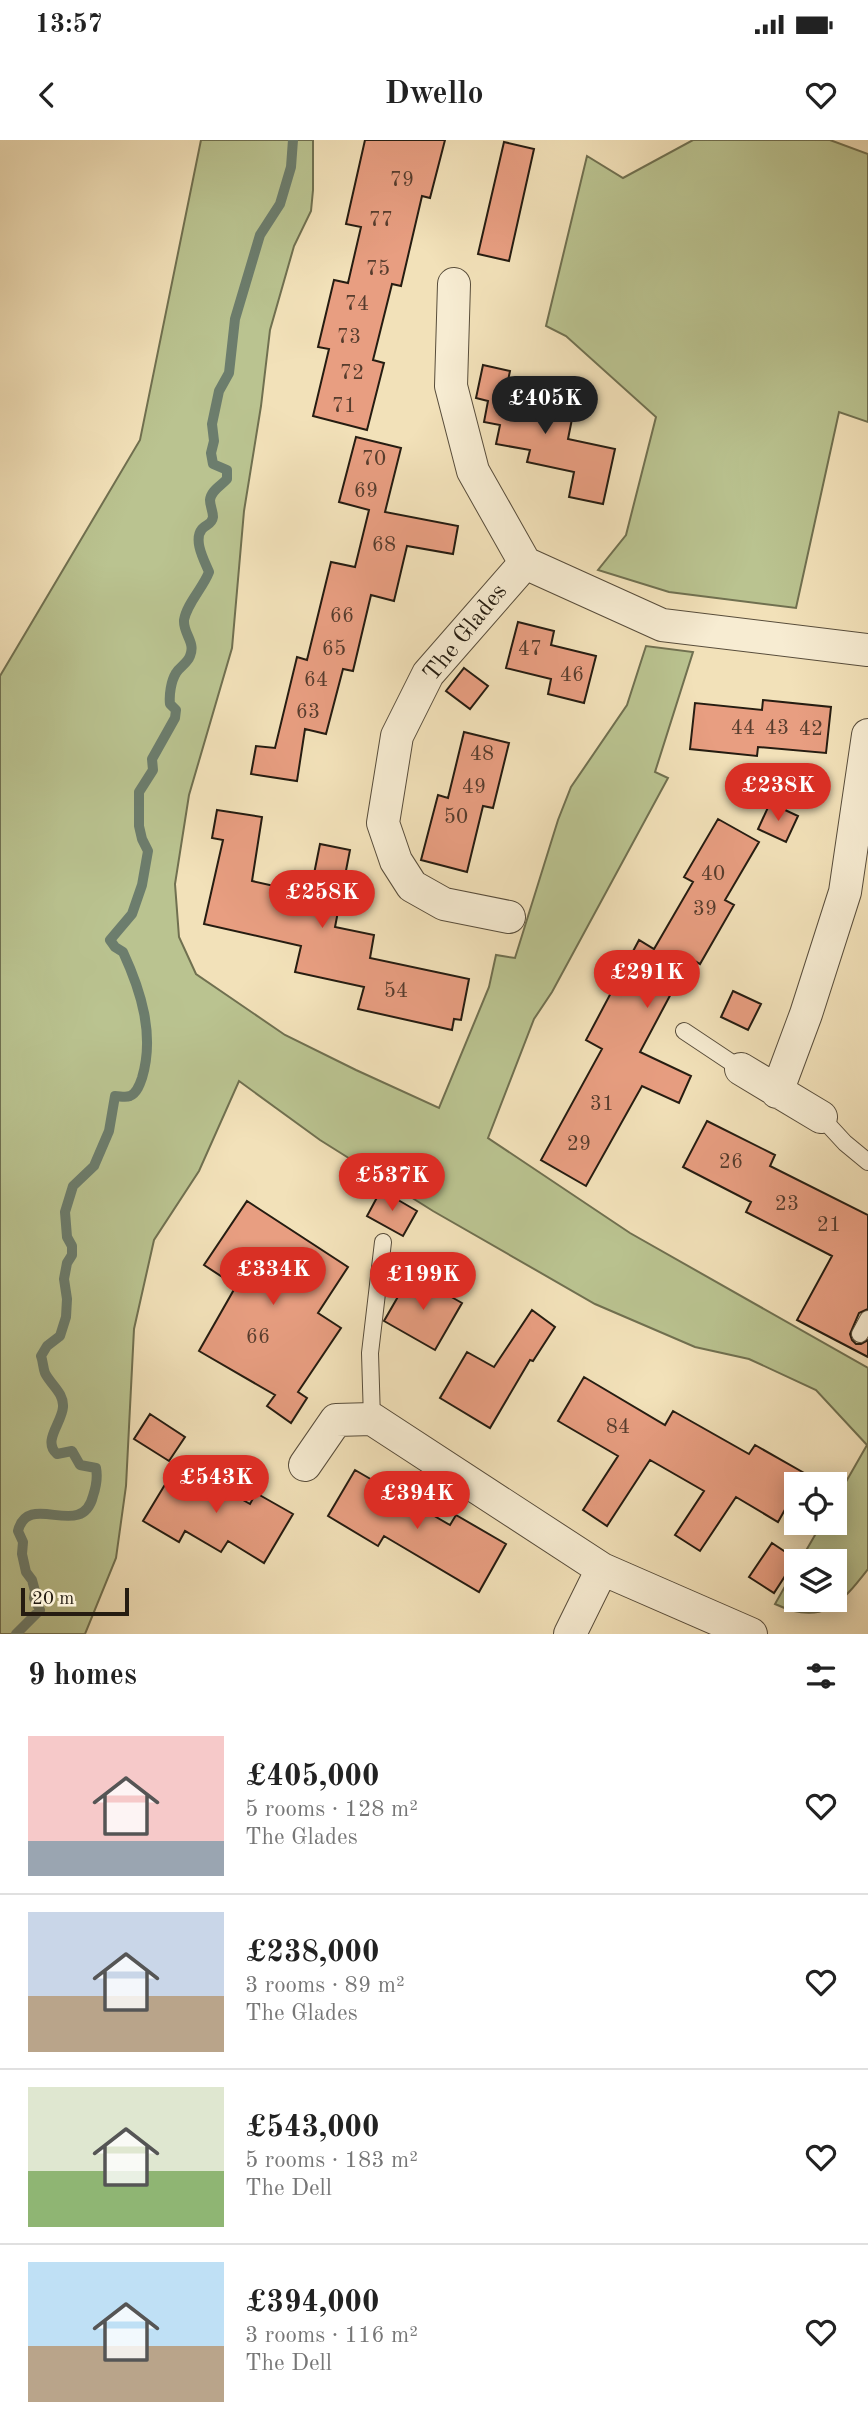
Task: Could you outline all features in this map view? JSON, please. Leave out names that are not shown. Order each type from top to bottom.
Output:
[{"type":"street","name":"The Glades","points":[[454,285],[451,386],[473,471],[525,563],[663,625],[868,650]]},
{"type":"street","name":"The Glades","points":[[509,917],[444,904],[412,886],[396,861],[383,823],[397,736],[428,674],[525,563]]},
{"type":"street","points":[[777,1092],[806,1014],[845,892],[868,735]]},
{"type":"street","points":[[741,1069],[821,1117]]},
{"type":"street","points":[[305,1465],[335,1420],[372,1419],[602,1569],[751,1634]]},
{"type":"street","points":[[570,1634],[602,1569]]},
{"type":"lane","points":[[684,1031],[741,1069]]},
{"type":"lane","points":[[821,1117],[845,1143],[868,1162]]},
{"type":"lane","points":[[372,1419],[370,1353],[383,1242]]},
{"type":"lane","points":[[860,1334],[868,1319]]},
{"type":"green space","points":[[201,140],[313,140],[311,211],[294,246],[270,330],[244,511],[232,648],[189,795],[175,884],[179,937],[196,974],[285,1035],[439,1108],[489,987],[496,955],[515,958],[571,787],[627,705],[646,646],[693,652],[655,772],[668,778],[552,992],[534,1019],[488,1138],[630,1233],[868,1368],[868,1569],[847,1594],[847,1549],[807,1549],[815,1535],[847,1535],[847,1480],[867,1445],[816,1390],[749,1359],[695,1347],[595,1304],[433,1211],[320,1140],[239,1081],[199,1171],[154,1240],[134,1329],[126,1486],[116,1558],[85,1634],[0,1634],[0,676],[140,440]]},
{"type":"green space","points":[[693,140],[830,140],[868,154],[868,422],[839,412],[796,608],[669,592],[598,570],[626,535],[656,417],[566,336],[546,326],[587,156],[623,178]]},
{"type":"green space","points":[[784,1588],[784,1607],[775,1604]]},
{"type":"building","points":[[365,140],[445,140],[430,198],[422,196],[401,286],[392,284],[373,360],[384,363],[367,430],[313,416],[329,349],[318,347],[334,280],[348,283],[361,227],[346,224]]},
{"type":"building","points":[[504,142],[534,149],[509,261],[478,254]]},
{"type":"building","points":[[483,365],[510,371],[506,390],[541,397],[538,407],[573,414],[568,439],[615,449],[603,504],[569,497],[574,472],[527,462],[530,450],[496,444],[500,425],[484,422],[488,401],[476,398]]},
{"type":"building","points":[[356,437],[401,448],[385,512],[458,526],[453,554],[407,546],[394,601],[371,595],[353,671],[343,669],[326,734],[305,729],[297,781],[251,774],[256,746],[275,748],[297,657],[307,660],[331,562],[355,567],[369,510],[339,502]]},
{"type":"building","points":[[518,622],[554,631],[551,645],[596,656],[584,703],[548,694],[551,679],[506,668]]},
{"type":"building","points":[[464,668],[488,686],[470,709],[446,691]]},
{"type":"building","points":[[763,700],[831,707],[826,753],[758,747],[757,756],[690,749],[695,703],[762,710]]},
{"type":"building","points":[[464,732],[509,743],[493,808],[483,806],[467,872],[421,860],[438,795],[448,798]]},
{"type":"building","points":[[770,803],[798,816],[786,842],[758,829]]},
{"type":"building","points":[[217,810],[262,817],[252,881],[310,894],[320,844],[350,850],[335,927],[374,935],[370,958],[469,979],[461,1020],[454,1019],[452,1030],[358,1009],[364,987],[295,972],[301,946],[204,924],[223,840],[212,838]]},
{"type":"building","points":[[718,819],[759,842],[725,900],[734,905],[700,964],[690,958],[640,1052],[691,1076],[679,1103],[642,1086],[586,1186],[541,1160],[602,1049],[586,1040],[639,940],[654,949],[693,882],[684,877]]},
{"type":"building","points":[[733,991],[761,1004],[748,1030],[721,1017]]},
{"type":"building","points":[[707,1121],[775,1155],[770,1166],[868,1215],[868,1309],[859,1313],[850,1334],[856,1344],[868,1340],[868,1357],[797,1320],[832,1256],[746,1212],[751,1202],[683,1167]]},
{"type":"building","points":[[381,1190],[417,1211],[403,1236],[367,1216]]},
{"type":"building","points":[[247,1201],[348,1267],[318,1313],[341,1328],[298,1392],[307,1398],[291,1423],[267,1406],[275,1395],[199,1351],[236,1286],[204,1265]]},
{"type":"building","points":[[411,1274],[462,1303],[435,1350],[384,1321]]},
{"type":"building","points":[[532,1310],[555,1327],[533,1361],[530,1360],[490,1428],[440,1398],[467,1352],[494,1367]]},
{"type":"building","points":[[584,1377],[665,1425],[673,1411],[749,1454],[755,1445],[802,1472],[784,1472],[784,1511],[778,1522],[736,1497],[700,1551],[675,1535],[704,1491],[650,1460],[607,1526],[583,1510],[618,1456],[558,1421]]},
{"type":"building","points":[[150,1414],[185,1437],[169,1461],[134,1439]]},
{"type":"building","points":[[178,1463],[250,1504],[256,1493],[293,1514],[264,1563],[228,1541],[221,1552],[185,1531],[179,1542],[143,1521]]},
{"type":"building","points":[[355,1470],[450,1525],[456,1515],[506,1544],[479,1592],[384,1536],[378,1546],[328,1516]]},
{"type":"building","points":[[772,1543],[784,1551],[784,1578],[774,1593],[749,1577]]},
{"type":"waterway","points":[[16,1634],[40,1610],[34,1598],[32,1580],[26,1572],[22,1554],[23,1542],[18,1531],[24,1520],[32,1515],[78,1515],[87,1509],[96,1486],[96,1468],[80,1465],[72,1451],[57,1454],[53,1449],[52,1438],[62,1413],[63,1402],[45,1373],[41,1356],[47,1346],[60,1336],[66,1317],[64,1279],[67,1263],[72,1255],[72,1246],[67,1237],[65,1212],[73,1186],[94,1166],[109,1131],[115,1096],[128,1097],[135,1093],[146,1062],[146,1030],[140,998],[123,952],[110,940],[132,914],[142,885],[148,851],[139,826],[139,792],[153,770],[152,759],[175,718],[176,710],[170,704],[170,692],[176,673],[187,661],[191,651],[184,620],[209,572],[200,550],[200,534],[212,520],[212,493],[227,479],[227,470],[213,464],[212,424],[219,391],[229,373],[235,319],[260,235],[280,204],[291,167],[293,140]]}]
